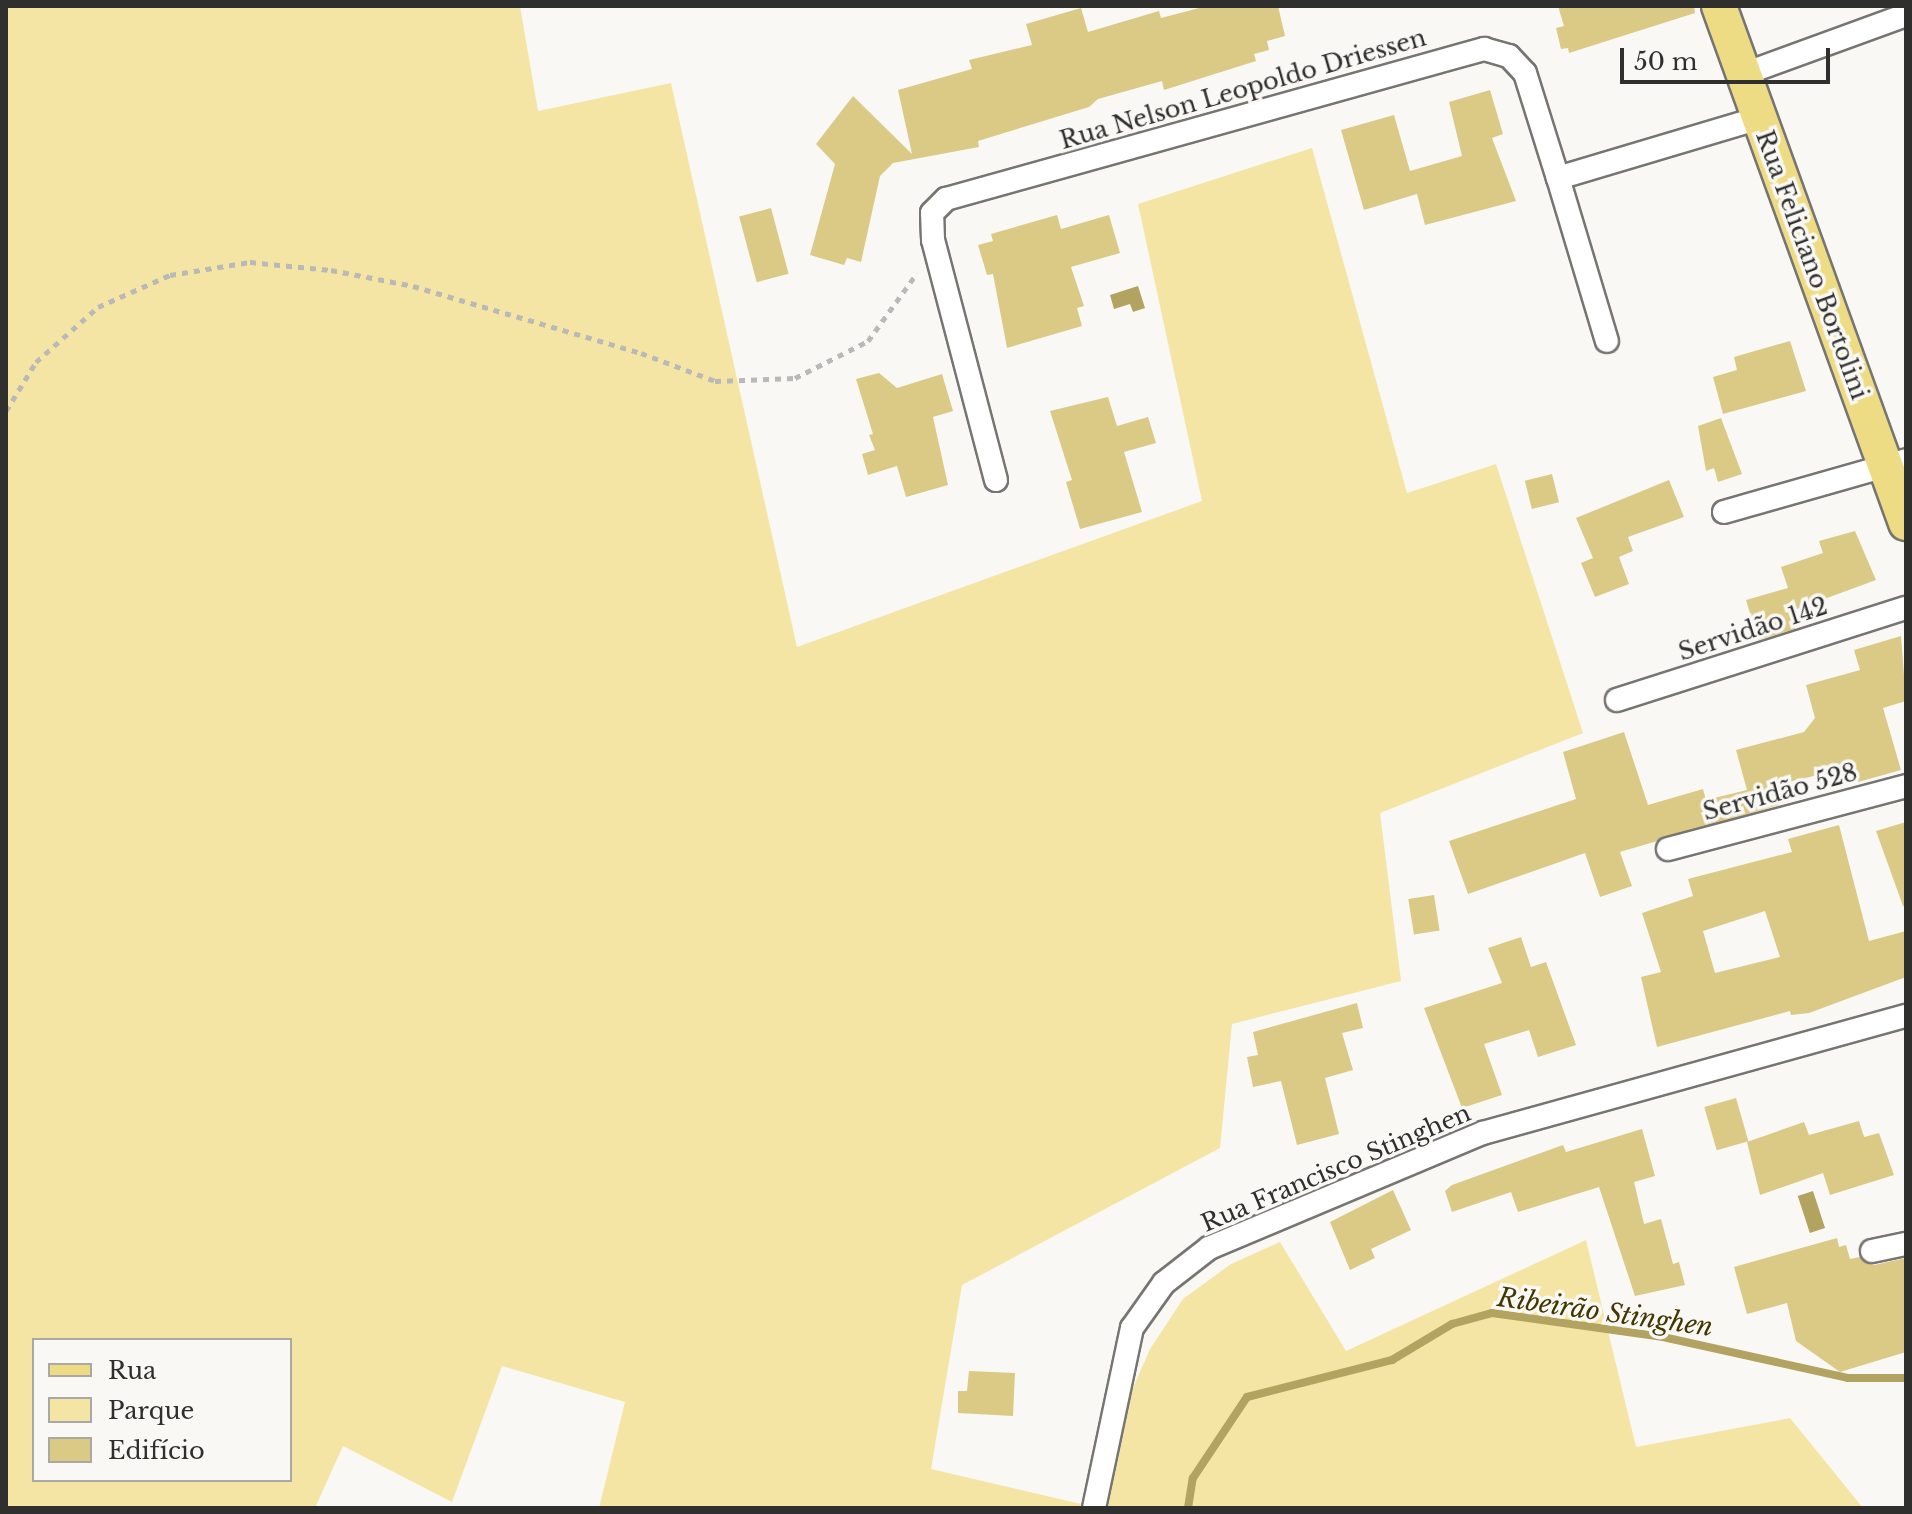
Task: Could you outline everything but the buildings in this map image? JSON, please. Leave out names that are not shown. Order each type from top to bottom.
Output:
[{"type":"main road","name":"Rua Feliciano Bortolini","points":[[1719,6],[1759,118],[1896,463],[1906,523]]},
{"type":"street","points":[[1744,74],[1906,15]]},
{"type":"street","name":"Rua Nelson Leopoldo Driessen","points":[[996,480],[933,240],[932,213],[946,199],[1484,49],[1509,56],[1525,73],[1607,341]]},
{"type":"street","points":[[1558,178],[1759,118]]},
{"type":"street","points":[[1724,512],[1896,463]]},
{"type":"street","name":"Servidão 142","points":[[1617,700],[1906,608]]},
{"type":"street","name":"Servidão 528","points":[[1668,849],[1906,786]]},
{"type":"street","name":"Rua Francisco Stinghen","points":[[1094,1508],[1132,1328],[1164,1283],[1209,1248],[1483,1133],[1906,1016]]},
{"type":"street","points":[[1872,1251],[1906,1244]]},
{"type":"path","points":[[6,411],[36,362],[98,307],[170,275],[250,262],[331,270],[413,286],[641,353],[715,381],[795,378],[868,341],[909,288],[933,240]]},
{"type":"green space","points":[[6,6],[520,6],[538,111],[671,83],[797,647],[1202,501],[1138,204],[1312,148],[1407,493],[1496,464],[1583,733],[1380,813],[1401,981],[1232,1024],[1220,1148],[962,1285],[931,1469],[1081,1504],[1080,1508],[599,1508],[625,1402],[502,1366],[452,1502],[343,1446],[315,1508],[6,1508]]},
{"type":"green space","points":[[1586,1240],[1636,1447],[1790,1418],[1863,1508],[1104,1508],[1130,1395],[1150,1349],[1183,1299],[1231,1264],[1280,1242],[1346,1351]]},
{"type":"shaded area","points":[[1138,286],[1145,308],[1133,312],[1130,304],[1114,309],[1110,295]]},
{"type":"shaded area","points":[[1813,1191],[1825,1228],[1810,1233],[1798,1196]]},
{"type":"waterway","name":"Ribeirão Stinghen","points":[[1188,1508],[1193,1478],[1247,1397],[1392,1360],[1452,1324],[1492,1313],[1663,1337],[1848,1378],[1906,1378]]}]
